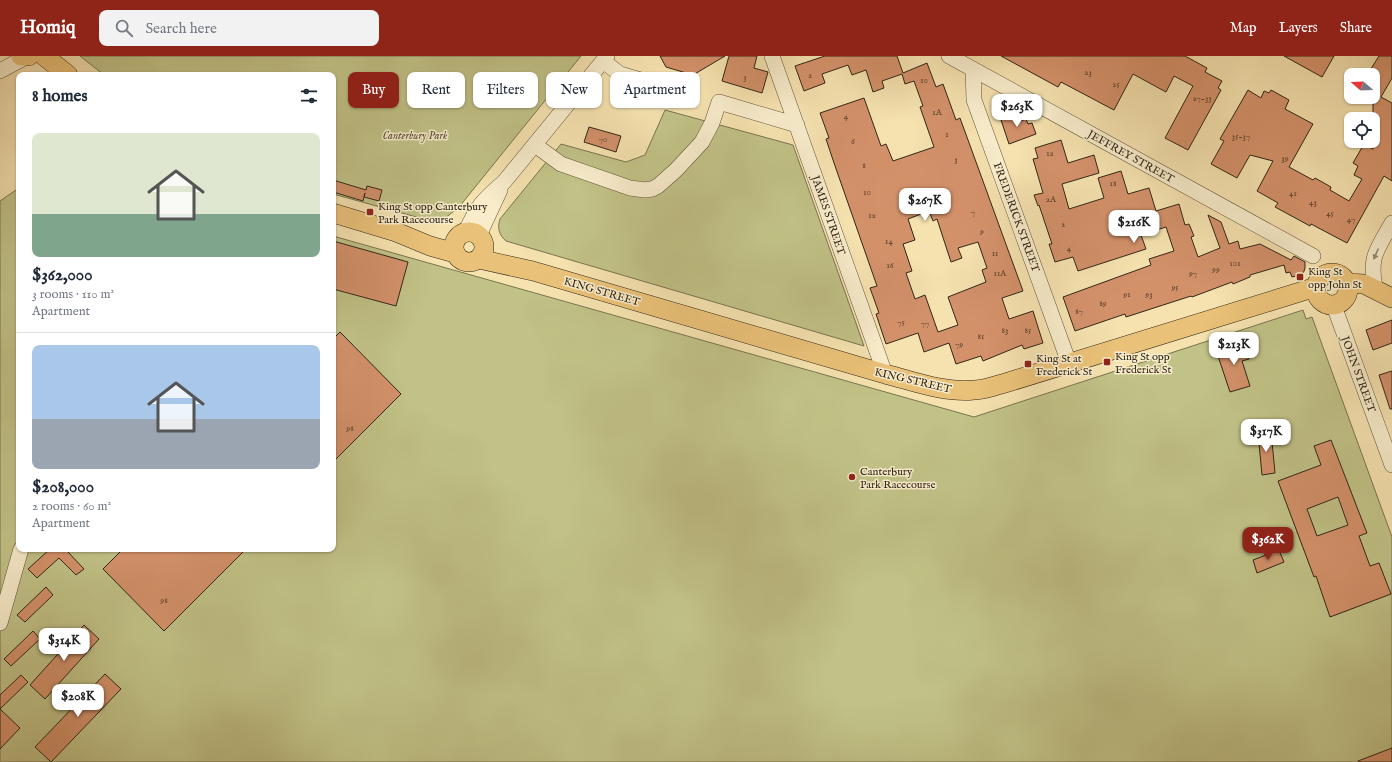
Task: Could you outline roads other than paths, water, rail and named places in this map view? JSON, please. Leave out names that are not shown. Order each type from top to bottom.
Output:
[{"type":"main road","points":[[30,56],[62,72]]},
{"type":"main road","name":"KING STREET","points":[[336,214],[396,232],[430,246],[470,244],[533,271],[885,374],[942,388],[975,390],[1002,384],[1316,287]]},
{"type":"main road","points":[[1331,273],[1341,275],[1348,283],[1349,288],[1343,302],[1334,306],[1324,304],[1320,300],[1316,287],[1321,277],[1331,273]]},
{"type":"main road","points":[[1348,283],[1364,284],[1375,288],[1392,298]]},
{"type":"street","points":[[0,64],[6,56]]},
{"type":"street","points":[[0,71],[30,56]]},
{"type":"street","name":"JAMES STREET","points":[[772,56],[885,374]]},
{"type":"street","name":"JEFFREY STREET","points":[[949,56],[1313,256]]},
{"type":"street","points":[[470,244],[504,182],[605,58],[618,72]]},
{"type":"street","name":"FREDERICK STREET","points":[[973,69],[974,100],[1070,363]]},
{"type":"street","points":[[535,145],[561,164],[630,188],[645,190],[658,186],[676,170],[702,142],[712,123],[719,102],[797,125]]},
{"type":"street","points":[[1375,288],[1372,264],[1374,257],[1392,223]]},
{"type":"street","name":"JOHN STREET","points":[[1334,306],[1392,465]]},
{"type":"street","points":[[0,623],[21,552]]},
{"type":"place","name":"King St opp Canterbury Park Racecourse","points":[[370,212]]},
{"type":"place","name":"King St opp John St","points":[[1300,277]]},
{"type":"place","name":"King St opp Frederick St","points":[[1107,362]]},
{"type":"place","name":"King St at Frederick St","points":[[1028,364]]},
{"type":"place","name":"Canterbury Park Racecourse","points":[[852,477]]},
{"type":"park label","name":"Canterbury Park","points":[[415,135]]}]
